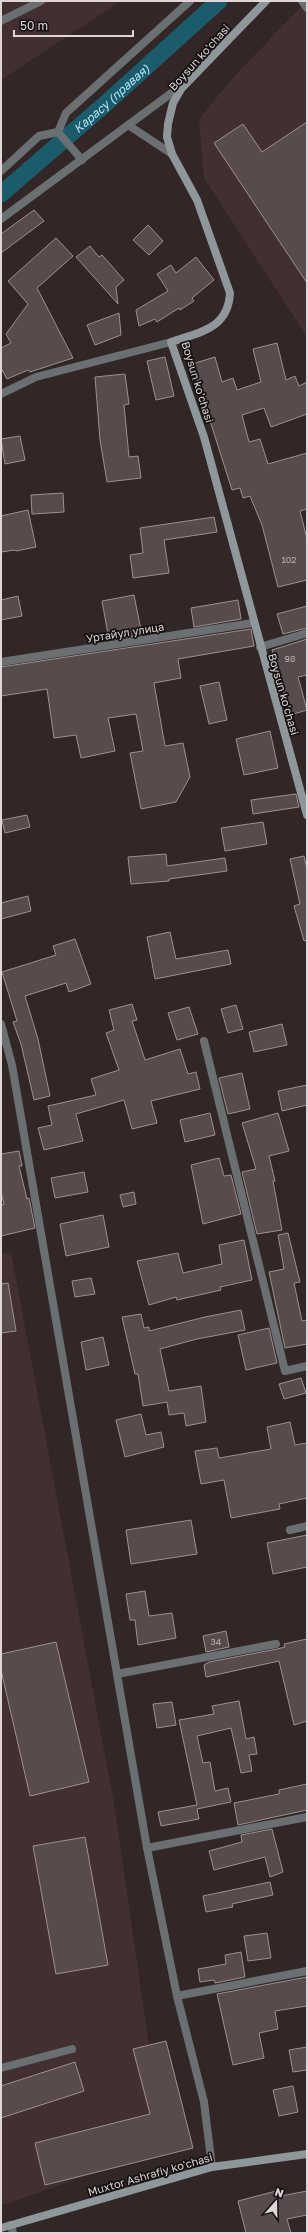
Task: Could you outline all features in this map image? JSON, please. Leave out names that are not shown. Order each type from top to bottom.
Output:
[{"type":"street","points":[[1,21],[41,1]]},
{"type":"street","points":[[58,132],[66,113],[190,1]]},
{"type":"street","name":"Boysun ko'chasi","points":[[266,1],[192,78],[177,96],[170,110],[167,130],[172,154],[197,200],[230,293],[228,306],[216,324],[204,331],[171,342],[204,437],[253,623],[307,815]]},
{"type":"street","points":[[302,1],[307,8]]},
{"type":"street","points":[[1,219],[192,78]]},
{"type":"street","points":[[128,125],[172,154]]},
{"type":"street","points":[[58,132],[82,160]]},
{"type":"street","points":[[1,171],[39,136],[58,132]]},
{"type":"street","points":[[1,394],[36,377],[171,342]]},
{"type":"street","name":"Уртайул улица","points":[[1,662],[253,623]]},
{"type":"street","points":[[260,647],[307,633]]},
{"type":"street","points":[[1,1024],[12,1065],[147,1848],[177,1996],[204,2102],[212,2167]]},
{"type":"street","points":[[204,1041],[285,1371],[307,1366]]},
{"type":"street","points":[[290,1530],[307,1526]]},
{"type":"street","points":[[117,1674],[276,1644]]},
{"type":"street","points":[[147,1848],[307,1817]]},
{"type":"street","points":[[177,1996],[307,1971]]},
{"type":"street","points":[[1,2068],[72,2049]]},
{"type":"street","name":"Muxtor Ashrafiy ko'chasi","points":[[1,2228],[12,2229],[212,2167],[307,2154]]},
{"type":"shaded area","points":[[1,1],[121,1],[1,80]]},
{"type":"shaded area","points":[[307,1],[307,337],[204,178],[199,119],[237,73]]},
{"type":"shaded area","points":[[11,1252],[114,1803],[164,2148],[1,2206],[1,1253]]},
{"type":"building","points":[[307,122],[307,283],[214,143],[243,124],[262,152]]},
{"type":"building","points":[[34,210],[44,221],[1,253],[1,234]]},
{"type":"building","points":[[148,225],[163,241],[149,255],[133,240]]},
{"type":"building","points":[[56,238],[73,256],[37,288],[73,358],[30,372],[28,370],[7,379],[1,368],[1,348],[11,343],[6,334],[28,304],[8,281]]},
{"type":"building","points":[[90,246],[99,257],[102,255],[124,280],[116,287],[118,304],[76,257]]},
{"type":"building","points":[[196,257],[214,280],[192,298],[194,301],[180,310],[179,308],[157,322],[155,319],[139,326],[136,310],[168,291],[157,274],[171,265],[176,273]]},
{"type":"building","points":[[119,313],[121,335],[95,345],[87,325]]},
{"type":"building","points":[[277,343],[286,380],[295,376],[299,386],[307,382],[307,414],[271,427],[264,408],[242,415],[249,442],[260,439],[268,464],[307,453],[307,509],[300,511],[307,539],[307,580],[278,587],[262,525],[250,496],[243,498],[240,488],[232,490],[192,364],[215,357],[222,382],[233,378],[237,390],[261,382],[253,349]]},
{"type":"building","points":[[165,357],[174,396],[156,400],[147,361]]},
{"type":"building","points":[[125,374],[129,404],[124,405],[129,457],[138,456],[141,478],[107,482],[100,440],[95,377]]},
{"type":"building","points":[[20,436],[25,460],[5,464],[1,439]]},
{"type":"building","points":[[63,493],[64,512],[32,514],[31,495]]},
{"type":"building","points":[[28,510],[36,547],[1,552],[1,516]]},
{"type":"building","points":[[214,517],[217,532],[164,540],[169,573],[133,578],[130,555],[143,553],[140,528]]},
{"type":"building","points":[[134,595],[142,635],[109,640],[102,601]]},
{"type":"building","points":[[18,596],[22,616],[1,620],[1,600]]},
{"type":"building","points":[[238,600],[241,619],[194,627],[191,608]]},
{"type":"building","points":[[307,606],[307,628],[283,634],[277,614]]},
{"type":"building","points":[[251,629],[254,646],[178,659],[181,678],[154,683],[165,746],[183,743],[190,777],[176,802],[141,809],[130,753],[143,751],[136,714],[108,718],[115,751],[81,758],[76,735],[54,738],[47,689],[1,696],[1,667]]},
{"type":"building","points":[[307,639],[307,675],[298,677],[307,710],[290,715],[272,650]]},
{"type":"building","points":[[219,682],[227,720],[209,724],[200,686]]},
{"type":"building","points":[[270,731],[278,768],[244,775],[236,739]]},
{"type":"building","points":[[296,794],[299,807],[253,814],[251,800]]},
{"type":"building","points":[[27,815],[30,827],[5,833],[2,820]]},
{"type":"building","points":[[263,822],[267,844],[225,851],[221,828]]},
{"type":"building","points":[[166,854],[167,866],[225,858],[227,871],[169,879],[169,881],[131,884],[128,857]]},
{"type":"building","points":[[304,856],[307,870],[307,940],[304,941],[294,906],[300,904],[290,859]]},
{"type":"building","points":[[28,896],[31,911],[1,919],[1,903]]},
{"type":"building","points":[[170,932],[176,959],[228,950],[231,964],[155,979],[147,937]]},
{"type":"building","points":[[75,939],[91,984],[69,992],[66,983],[25,996],[38,1039],[50,1096],[34,1100],[21,1044],[13,1022],[17,1021],[2,972],[56,955],[53,946]]},
{"type":"building","points":[[132,1004],[137,1020],[132,1021],[145,1060],[180,1049],[188,1074],[196,1072],[200,1089],[151,1101],[157,1123],[132,1129],[124,1100],[76,1114],[83,1141],[44,1150],[38,1128],[52,1125],[48,1106],[96,1095],[91,1079],[119,1070],[106,1033],[114,1030],[109,1010]]},
{"type":"building","points":[[236,1005],[243,1029],[228,1033],[221,1009]]},
{"type":"building","points":[[189,1007],[198,1034],[177,1040],[168,1013]]},
{"type":"building","points":[[282,1024],[287,1045],[254,1052],[249,1032]]},
{"type":"building","points":[[242,1073],[250,1109],[228,1114],[219,1078]]},
{"type":"building","points":[[307,1085],[307,1105],[282,1111],[278,1091]]},
{"type":"building","points":[[210,1113],[215,1135],[185,1142],[180,1120]]},
{"type":"building","points":[[278,1113],[289,1151],[269,1156],[275,1181],[273,1181],[282,1230],[257,1234],[242,1172],[256,1169],[242,1123]]},
{"type":"building","points":[[19,1151],[22,1166],[19,1166],[27,1199],[29,1198],[35,1228],[1,1236],[1,1205],[4,1204],[1,1192],[1,1154]]},
{"type":"building","points":[[219,1158],[224,1176],[231,1175],[241,1214],[203,1224],[191,1165]]},
{"type":"building","points":[[84,1172],[88,1192],[55,1198],[51,1178]]},
{"type":"building","points":[[134,1192],[136,1204],[123,1207],[120,1195]]},
{"type":"building","points":[[103,1215],[109,1247],[66,1256],[60,1224]]},
{"type":"building","points":[[288,1233],[300,1282],[294,1283],[302,1321],[307,1320],[307,1344],[285,1348],[269,1272],[284,1269],[278,1235]]},
{"type":"building","points":[[244,1240],[252,1280],[220,1287],[221,1290],[177,1300],[176,1297],[149,1305],[137,1261],[178,1253],[183,1273],[222,1264],[219,1245]]},
{"type":"building","points":[[91,1278],[95,1294],[75,1297],[72,1281]]},
{"type":"building","points":[[8,1283],[16,1331],[1,1333],[1,1284]]},
{"type":"building","points":[[241,1310],[245,1330],[197,1339],[160,1349],[169,1391],[201,1386],[206,1422],[186,1426],[184,1413],[169,1415],[167,1402],[143,1406],[138,1374],[135,1374],[122,1317],[141,1314],[144,1328],[149,1327],[149,1331]]},
{"type":"building","points":[[269,1328],[277,1363],[246,1370],[238,1335]]},
{"type":"building","points":[[103,1337],[109,1365],[86,1370],[81,1342]]},
{"type":"building","points":[[301,1378],[306,1393],[284,1399],[279,1384]]},
{"type":"building","points":[[141,1414],[146,1435],[161,1432],[164,1447],[125,1457],[116,1420]]},
{"type":"building","points":[[290,1422],[295,1445],[307,1443],[307,1498],[279,1504],[280,1509],[231,1518],[224,1480],[201,1484],[195,1451],[217,1448],[219,1458],[271,1449],[267,1427]]},
{"type":"building","points":[[191,1520],[197,1554],[131,1564],[126,1530]]},
{"type":"building","points":[[307,1535],[307,1567],[273,1574],[267,1543]]},
{"type":"building","points":[[145,1591],[149,1616],[172,1613],[176,1638],[138,1645],[135,1620],[130,1620],[126,1594]]},
{"type":"building","points":[[226,1631],[229,1647],[206,1652],[203,1636]]},
{"type":"building","points":[[307,1639],[307,1721],[294,1725],[279,1661],[206,1677],[204,1665],[209,1662],[277,1649],[285,1647],[284,1644]]},
{"type":"building","points":[[56,1642],[89,1782],[30,1796],[1,1670],[1,1654]]},
{"type":"building","points":[[239,1701],[246,1739],[254,1737],[257,1754],[249,1755],[252,1771],[241,1773],[231,1728],[197,1736],[203,1763],[210,1762],[215,1791],[228,1788],[231,1802],[197,1809],[199,1819],[161,1826],[158,1812],[197,1805],[179,1720],[214,1714],[212,1706]]},
{"type":"building","points":[[172,1702],[176,1725],[157,1728],[153,1704]]},
{"type":"building","points":[[307,1784],[307,1810],[238,1825],[234,1803],[279,1794],[279,1790]]},
{"type":"building","points":[[272,1829],[283,1872],[270,1877],[265,1857],[214,1870],[209,1851],[242,1842],[241,1835]]},
{"type":"building","points":[[85,1837],[108,1965],[56,1974],[33,1846]]},
{"type":"building","points":[[270,1882],[273,1895],[232,1904],[233,1907],[206,1912],[203,1896]]},
{"type":"building","points":[[267,1933],[271,1958],[248,1961],[244,1936]]},
{"type":"building","points":[[241,1952],[245,1977],[215,1983],[214,1980],[200,1982],[198,1969],[226,1964],[225,1955]]},
{"type":"building","points":[[307,1977],[307,2006],[275,2011],[278,2029],[259,2033],[264,2058],[233,2065],[217,1994]]},
{"type":"building","points":[[166,2041],[193,2148],[45,2185],[35,2143],[150,2114],[133,2049]]},
{"type":"building","points":[[307,2047],[307,2070],[293,2072],[289,2050]]},
{"type":"building","points":[[75,2062],[84,2091],[1,2118],[1,2086]]},
{"type":"building","points":[[293,2086],[298,2112],[279,2116],[273,2090]]},
{"type":"building","points":[[280,2190],[281,2196],[307,2191],[307,2215],[287,2219],[291,2233],[246,2233],[238,2201]]},
{"type":"waterway","name":"Карасу (правая)","points":[[1,194],[104,105],[219,1]]}]
